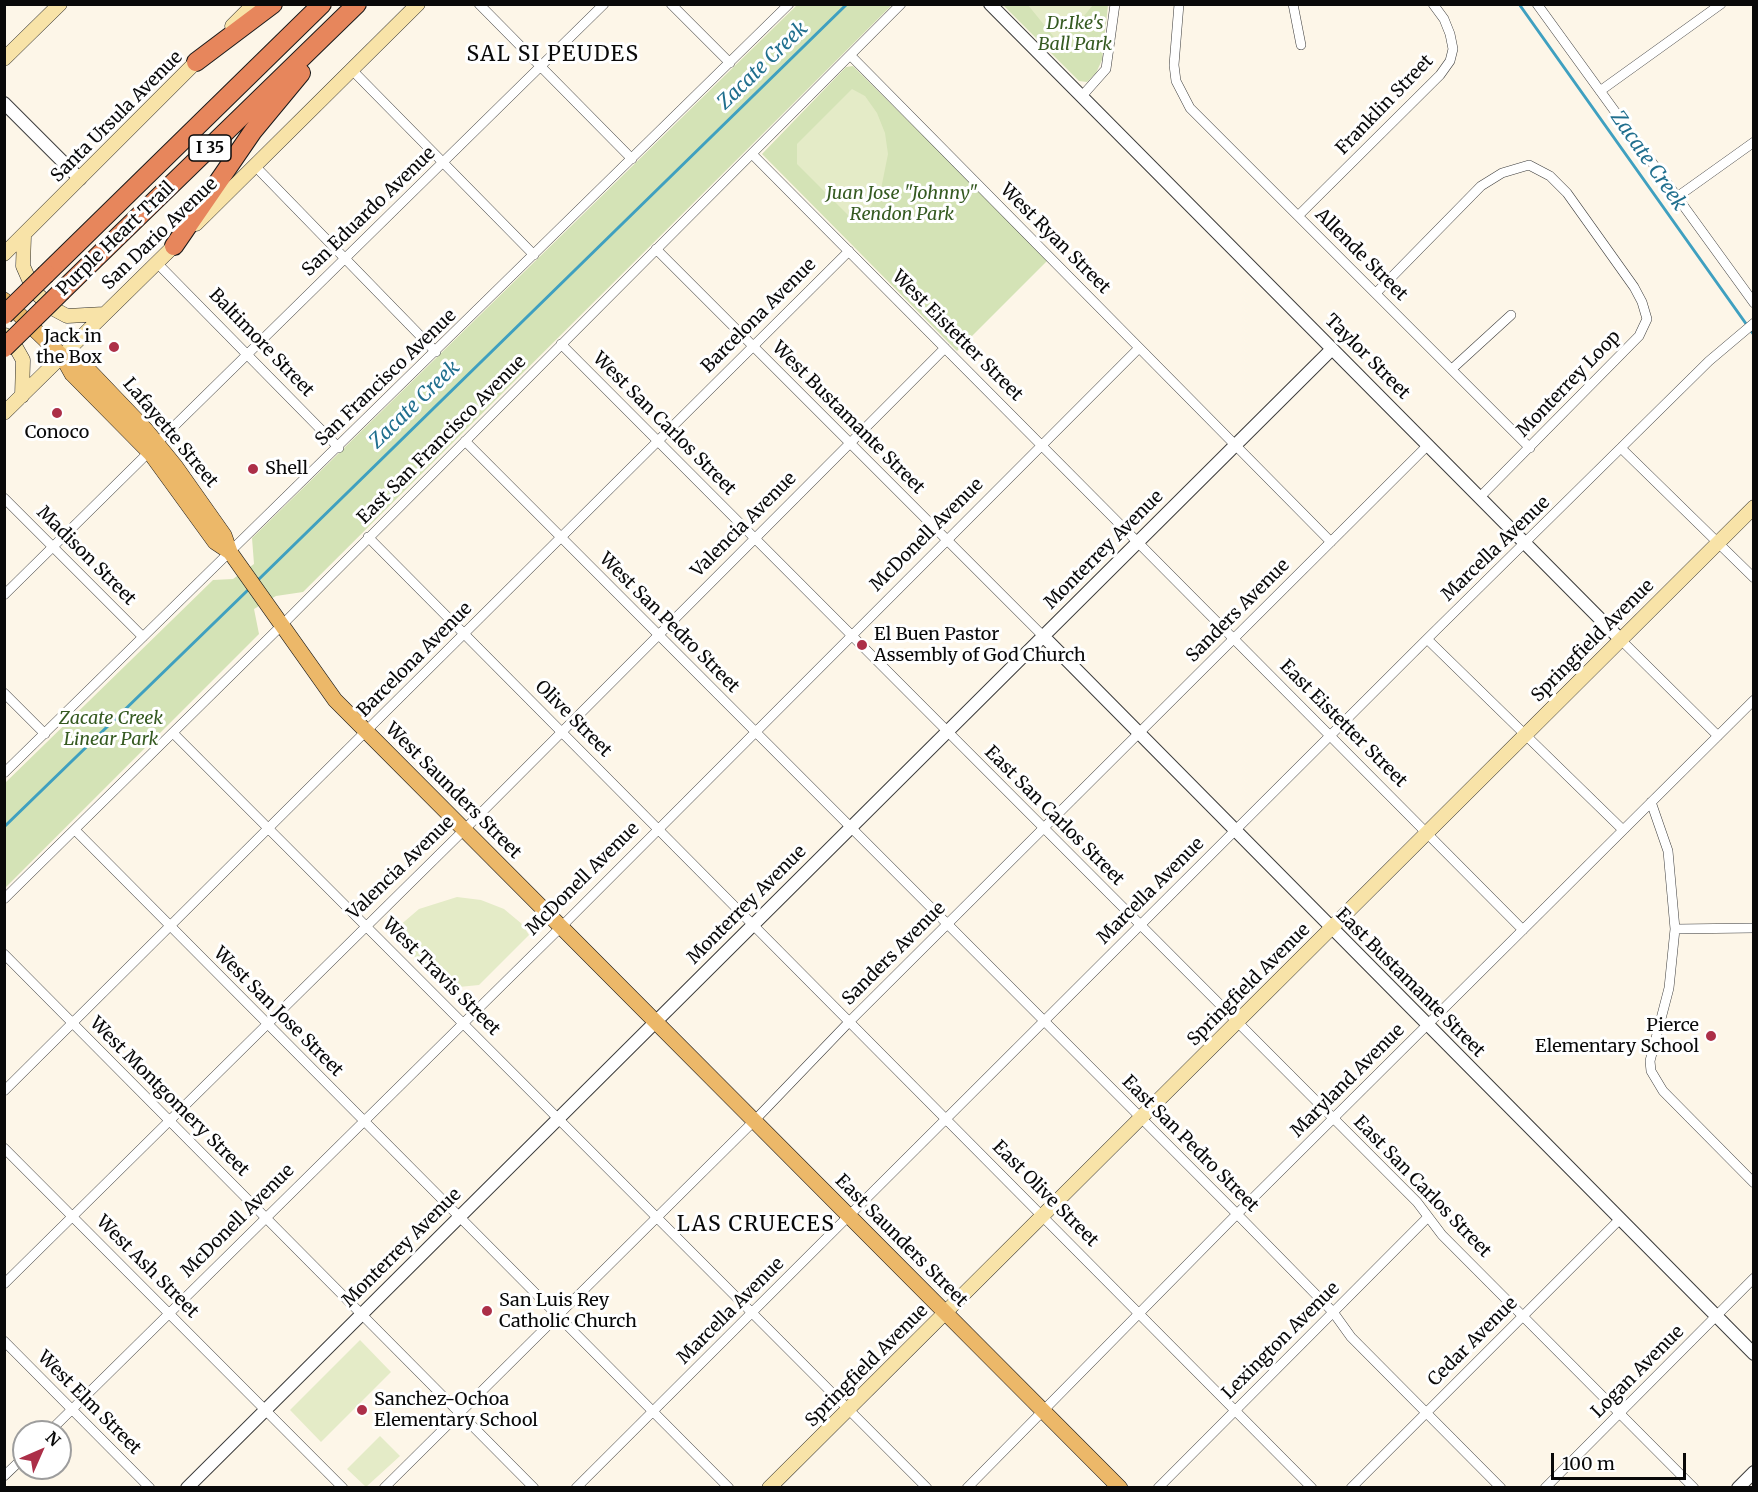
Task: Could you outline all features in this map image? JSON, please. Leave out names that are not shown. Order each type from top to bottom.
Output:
[{"type":"highway","points":[[196,62],[273,4]]},
{"type":"highway","name":"Purple Heart Trail","points":[[4,315],[322,4]]},
{"type":"highway","points":[[174,246],[253,131],[359,4]]},
{"type":"highway","name":"Purple Heart Trail","points":[[4,348],[359,4]]},
{"type":"main road","points":[[4,60],[60,4]]},
{"type":"main road","name":"Santa Ursula Avenue","points":[[4,254],[254,4]]},
{"type":"main road","name":"San Dario Avenue","points":[[4,413],[418,4]]},
{"type":"main road","points":[[24,236],[23,266],[34,291],[52,308],[67,316],[104,314]]},
{"type":"main road","name":"Lafayette Street","points":[[4,300],[62,356],[72,374],[153,448],[216,542],[230,552],[244,572]]},
{"type":"main road","points":[[4,335],[14,344],[22,360],[22,396]]},
{"type":"main road","name":"Springfield Avenue","points":[[770,1488],[1754,507]]},
{"type":"main road","name":"West Saunders Street","points":[[244,572],[329,692],[656,1022]]},
{"type":"main road","name":"East Saunders Street","points":[[656,1022],[1120,1488]]},
{"type":"street","points":[[479,4],[632,159]]},
{"type":"street","name":"San Eduardo Avenue","points":[[4,595],[604,4]]},
{"type":"street","points":[[671,4],[730,63]]},
{"type":"street","name":"San Francisco Avenue","points":[[4,773],[339,448],[789,4]]},
{"type":"street","name":"East San Francisco Avenue","points":[[4,899],[281,626],[901,4]]},
{"type":"street","name":"Taylor Street","points":[[990,4],[1718,736]]},
{"type":"street","points":[[1082,96],[1106,69],[1115,4]]},
{"type":"street","name":"Allende Street","points":[[1179,4],[1174,65],[1176,81],[1190,108],[1453,368],[1530,448]]},
{"type":"street","points":[[1293,4],[1301,45]]},
{"type":"street","name":"Franklin Street","points":[[1298,216],[1440,75],[1450,62],[1453,49],[1450,34],[1444,19],[1433,4]]},
{"type":"street","points":[[1537,4],[1754,303]]},
{"type":"street","points":[[1600,91],[1721,4]]},
{"type":"street","name":"West Ryan Street","points":[[851,56],[1331,542]]},
{"type":"street","points":[[352,70],[534,255]]},
{"type":"street","points":[[4,103],[80,179]]},
{"type":"street","points":[[1677,197],[1754,142]]},
{"type":"street","name":"West Eistetter Street","points":[[752,154],[1138,542]]},
{"type":"street","name":"Monterrey Loop","points":[[1376,293],[1482,186],[1502,173],[1529,165],[1550,176],[1567,193],[1634,287],[1647,319],[1639,336],[1480,497]]},
{"type":"street","points":[[255,166],[436,352]]},
{"type":"street","name":"West Bustamante Street","points":[[656,249],[1043,636]]},
{"type":"street","name":"Barcelona Avenue","points":[[4,1091],[849,251]]},
{"type":"street","name":"Baltimore Street","points":[[157,263],[339,448]]},
{"type":"street","points":[[1453,368],[1511,315]]},
{"type":"street","name":"Marcella Avenue","points":[[576,1488],[1427,639],[1738,334],[1754,323]]},
{"type":"street","name":"West San Carlos Street","points":[[561,344],[946,732]]},
{"type":"street","name":"Valencia Avenue","points":[[4,1284],[464,830],[561,730],[945,348]]},
{"type":"street","name":"McDonell Avenue","points":[[61,1420],[462,1021],[561,927],[657,827],[1139,348]]},
{"type":"street","name":"Monterrey Avenue","points":[[187,1488],[1332,348]]},
{"type":"street","name":"West San Pedro Street","points":[[465,441],[850,828]]},
{"type":"street","name":"Sanders Avenue","points":[[384,1488],[754,1121],[850,1021],[1428,445]]},
{"type":"street","points":[[1622,448],[1754,578]]},
{"type":"street","name":"Madison Street","points":[[4,498],[143,637]]},
{"type":"street","name":"Olive Street","points":[[368,537],[753,924]]},
{"type":"street","name":"East Eistetter Street","points":[[1138,542],[1523,930]]},
{"type":"street","name":"East Bustamante Street","points":[[1043,636],[1754,1354]]},
{"type":"street","points":[[1427,639],[1623,830]]},
{"type":"street","points":[[4,693],[45,734]]},
{"type":"street","name":"Maryland Avenue","points":[[967,1488],[1042,1409],[1754,700]]},
{"type":"street","name":"East San Carlos Street","points":[[946,732],[1417,1202],[1442,1235],[1694,1488]]},
{"type":"street","name":"West Travis Street","points":[[173,733],[753,1313],[850,1407],[927,1488]]},
{"type":"street","points":[[1651,802],[1668,851],[1675,903],[1675,929],[1669,988],[1650,1061],[1651,1071],[1663,1091],[1754,1183]]},
{"type":"street","name":"East San Pedro Street","points":[[850,828],[1237,1214],[1333,1312],[1351,1337],[1501,1488]]},
{"type":"street","name":"West San Jose Street","points":[[75,830],[556,1317],[729,1488]]},
{"type":"street","name":"East Olive Street","points":[[753,924],[1312,1488]]},
{"type":"street","points":[[1675,929],[1754,928]]},
{"type":"street","name":"West Montgomery Street","points":[[4,954],[534,1488]]},
{"type":"street","name":"West Ash Street","points":[[4,1148],[343,1488]]},
{"type":"street","name":"Lexington Avenue","points":[[1158,1488],[1428,1217]]},
{"type":"street","name":"Cedar Avenue","points":[[1351,1488],[1620,1219]]},
{"type":"street","name":"Logan Avenue","points":[[1545,1488],[1754,1278]]},
{"type":"street","name":"West Elm Street","points":[[4,1341],[150,1488]]},
{"type":"street","points":[[1738,1488],[1754,1472]]},
{"type":"green space","name":"Zacate Creek Linear Park","points":[[797,5],[892,5],[303,592],[276,596],[254,609],[259,634],[5,888],[5,783],[213,580],[233,579],[254,564],[252,538]]},
{"type":"green space","name":"Dr.Ike's Ball Park","points":[[1003,5],[1108,5],[1102,60],[1096,73],[1087,82],[1079,81]]},
{"type":"green space","points":[[1028,5],[1093,5],[1074,28],[1057,41]]},
{"type":"green space","name":"Juan Jose \"Johnny\" Rendon Park","points":[[853,66],[1048,260],[957,351],[762,154],[846,67]]},
{"type":"green space","points":[[852,89],[865,96],[877,113],[885,133],[888,154],[881,189],[870,207],[855,222],[797,164],[797,144]]},
{"type":"green space","points":[[457,897],[481,900],[504,909],[522,924],[529,935],[479,985],[459,987],[442,984],[391,933],[419,909]]},
{"type":"green space","points":[[360,1340],[391,1372],[321,1442],[290,1410]]},
{"type":"green space","points":[[380,1436],[400,1456],[366,1487],[347,1469]]},
{"type":"waterway","name":"Zacate Creek","points":[[256,582],[847,4]]},
{"type":"waterway","name":"Zacate Creek","points":[[1519,4],[1754,335]]},
{"type":"waterway","name":"Zacate Creek","points":[[4,827],[249,589]]},
{"type":"place","name":"Jack in the Box","points":[[114,347]]},
{"type":"place","name":"Conoco","points":[[57,413]]},
{"type":"place","name":"Shell","points":[[253,469]]},
{"type":"place","name":"El Buen Pastor Assembly of God Church","points":[[862,645]]},
{"type":"place","name":"Pierce Elementary School","points":[[1711,1036]]},
{"type":"place","name":"San Luis Rey Catholic Church","points":[[487,1311]]},
{"type":"place","name":"Sanchez-Ochoa Elementary School","points":[[362,1410]]},
{"type":"district","name":"SAL SI PEUDES","points":[[553,55]]},
{"type":"district","name":"LAS CRUECES","points":[[756,1225]]}]
